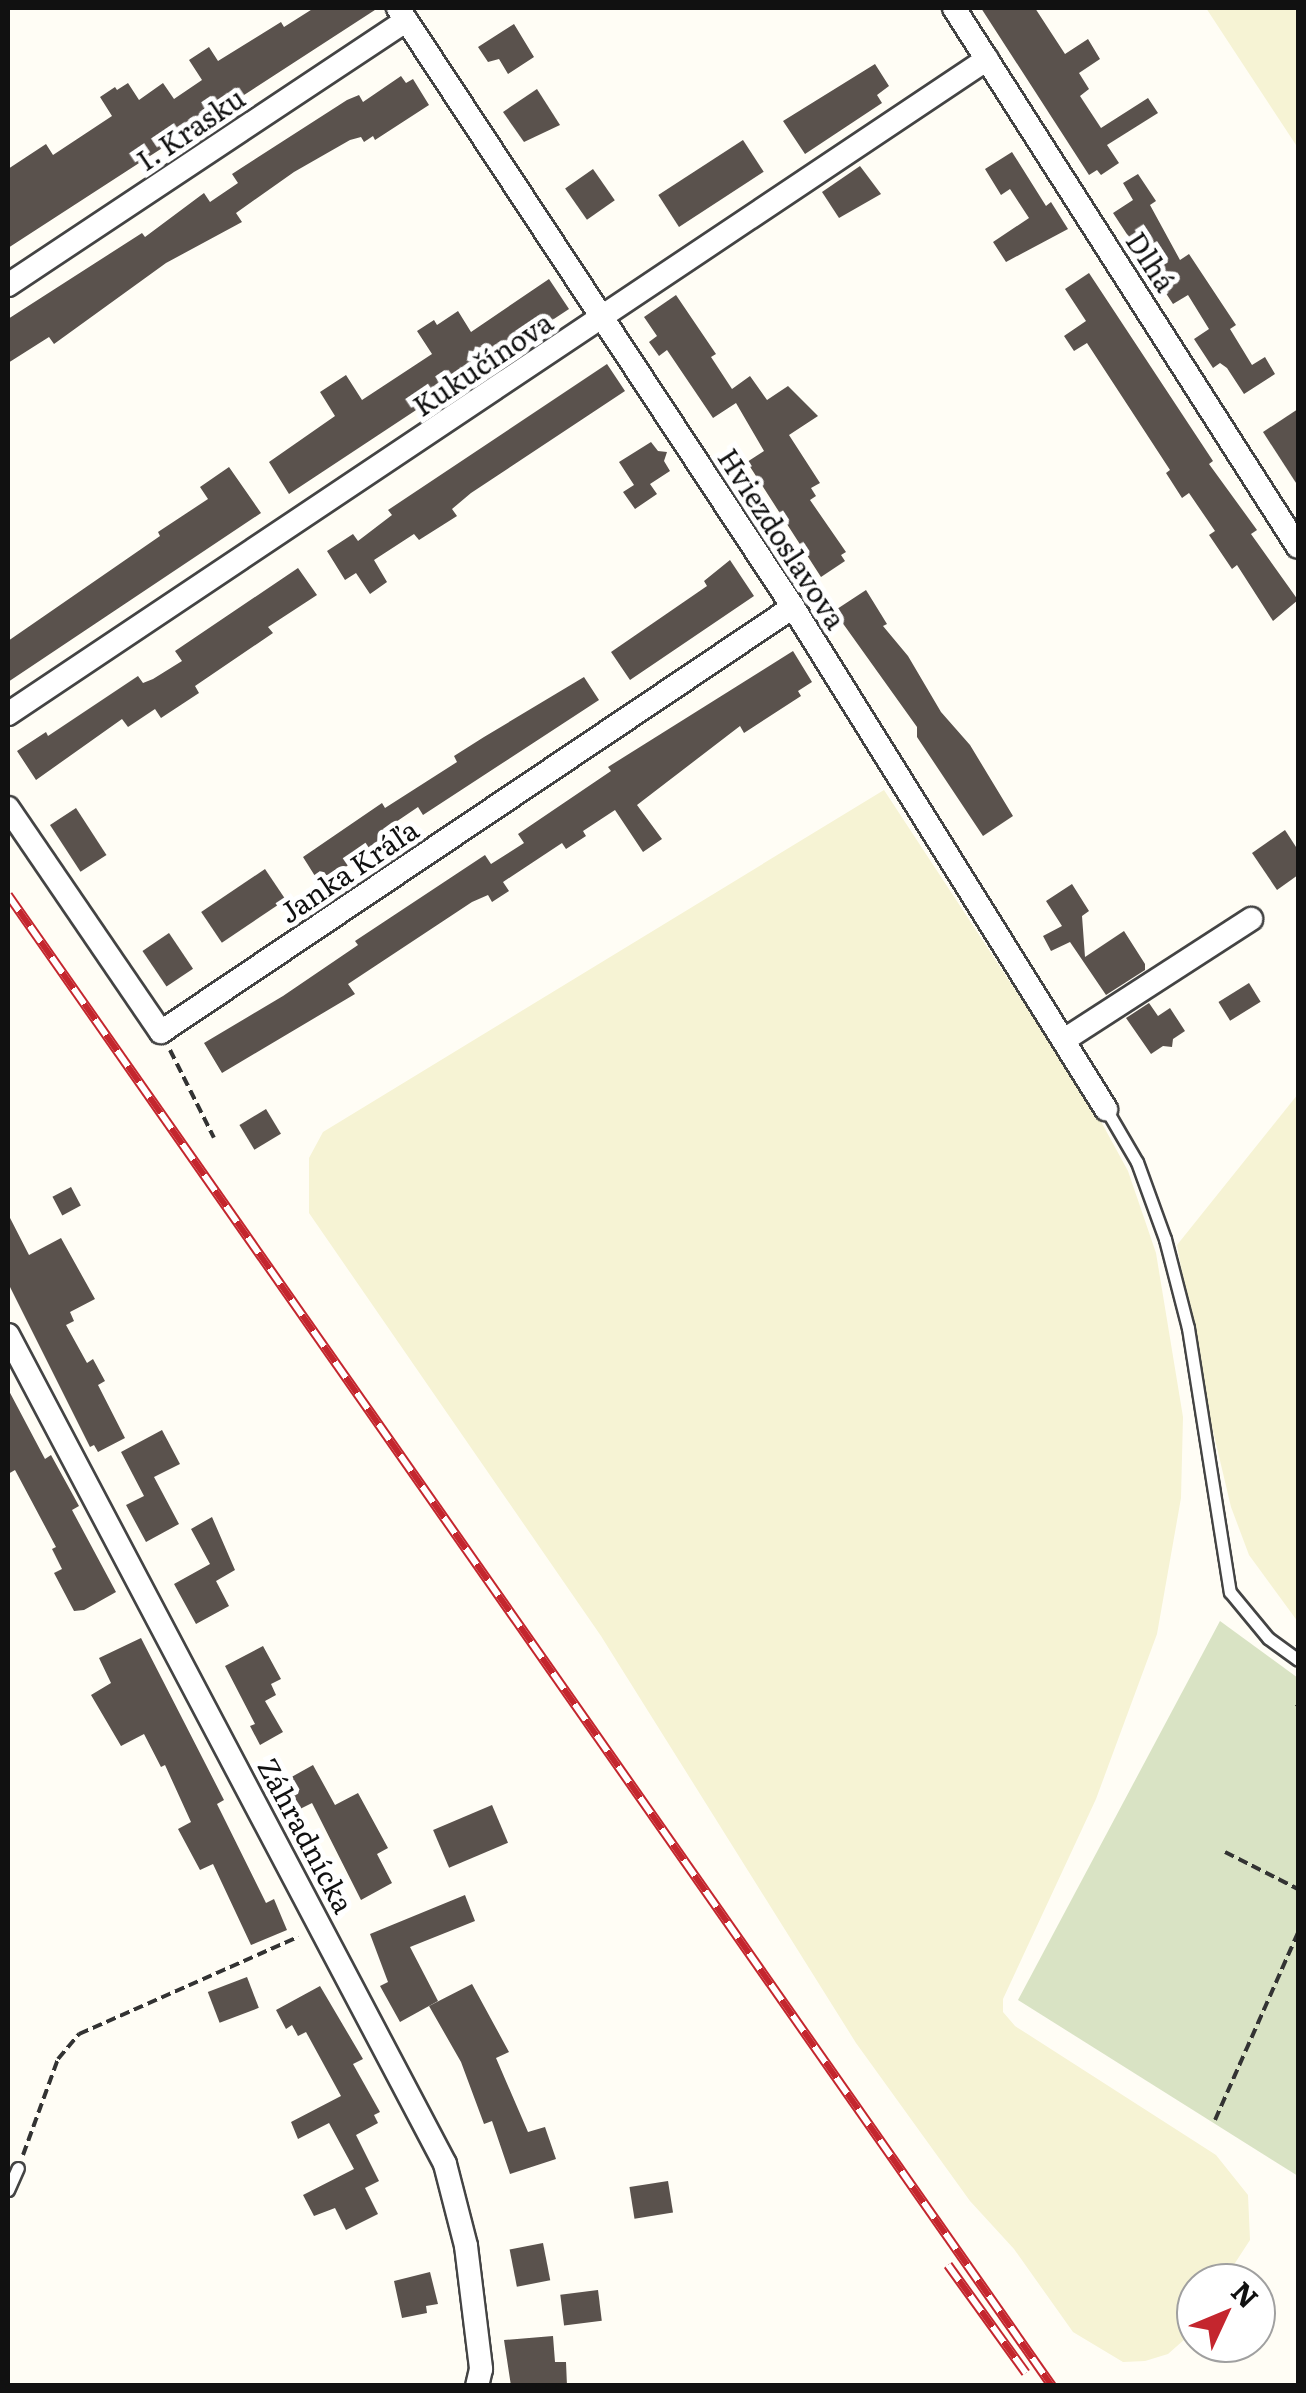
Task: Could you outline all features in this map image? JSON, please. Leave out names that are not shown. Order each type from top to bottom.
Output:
[{"type":"street","name":"Dlhá","points":[[954,8],[1298,548]]},
{"type":"street","name":"I. Krasku","points":[[8,285],[402,14]]},
{"type":"street","name":"Hviezdoslavova","points":[[402,14],[793,607],[1106,1109]]},
{"type":"street","name":"Kukučínova","points":[[8,714],[987,60]]},
{"type":"street","name":"Janka Kráľa","points":[[162,1032],[793,607]]},
{"type":"street","points":[[8,808],[162,1032]]},
{"type":"street","points":[[1064,1040],[1251,919]]},
{"type":"street","name":"Záhradnícka","points":[[8,1336],[445,2164],[466,2246],[481,2369],[477,2386]]},
{"type":"lane","points":[[1106,1109],[1137,1162],[1166,1238],[1188,1328],[1230,1592],[1268,1638],[1298,1660]]},
{"type":"lane","points":[[8,2190],[18,2168]]},
{"type":"path","points":[[162,1032],[214,1138]]},
{"type":"path","points":[[1226,1852],[1298,1889]]},
{"type":"path","points":[[18,2168],[58,2059],[79,2034],[321,1926]]},
{"type":"path","points":[[1216,2120],[1298,1933]]},
{"type":"shaded area","points":[[1206,8],[1298,8],[1298,148]]},
{"type":"shaded area","points":[[884,790],[1098,1116],[1128,1171],[1156,1253],[1183,1417],[1181,1498],[1157,1634],[1096,1799],[1003,1999],[1003,2012],[1015,2026],[1216,2155],[1248,2195],[1250,2240],[1235,2263],[1176,2263],[1176,2347],[1168,2354],[1123,2362],[1073,2332],[1014,2249],[970,2201],[856,2043],[601,1636],[309,1213],[309,1158],[323,1132]]},
{"type":"shaded area","points":[[1298,1094],[1298,1622],[1249,1555],[1231,1507],[1204,1393],[1177,1245]]},
{"type":"green space","points":[[1220,1621],[1298,1678],[1298,2176],[1018,2000]]},
{"type":"building","points":[[314,8],[378,8],[8,248],[8,169],[46,144],[53,155],[112,116],[100,97],[115,87],[117,90],[128,83],[139,100],[163,83],[174,99],[202,80],[189,60],[209,47],[218,61],[281,22],[284,27]]},
{"type":"building","points":[[981,8],[1035,8],[1065,54],[1088,39],[1100,59],[1079,73],[1089,89],[1080,96],[1101,128],[1148,98],[1158,113],[1107,145],[1119,163],[1101,175],[1097,170],[1089,175]]},
{"type":"building","points":[[514,24],[534,57],[508,74],[499,59],[488,62],[478,47]]},
{"type":"building","points":[[875,64],[889,86],[877,95],[882,103],[805,154],[783,121]]},
{"type":"building","points":[[401,76],[406,83],[413,79],[429,105],[375,140],[373,136],[364,142],[361,137],[350,140],[294,172],[236,213],[242,222],[166,263],[54,344],[49,337],[8,363],[8,319],[142,233],[145,237],[204,193],[210,202],[238,183],[232,174],[347,100],[359,95],[363,102]]},
{"type":"building","points":[[537,89],[560,125],[524,142],[503,112]]},
{"type":"building","points":[[743,140],[764,172],[679,227],[658,195]]},
{"type":"building","points":[[1012,152],[1046,206],[1051,202],[1068,229],[1006,262],[993,242],[1029,218],[1010,189],[1001,195],[985,169]]},
{"type":"building","points":[[860,166],[881,194],[839,218],[822,192]]},
{"type":"building","points":[[593,169],[615,200],[587,220],[565,189]]},
{"type":"building","points":[[1138,174],[1156,201],[1150,205],[1180,260],[1189,254],[1236,325],[1230,329],[1252,365],[1265,357],[1275,374],[1244,394],[1227,368],[1220,363],[1213,368],[1194,339],[1209,329],[1188,295],[1173,304],[1113,213],[1133,200],[1123,183]]},
{"type":"building","points":[[1089,273],[1213,461],[1209,464],[1257,530],[1251,534],[1298,600],[1273,621],[1237,565],[1232,569],[1209,535],[1215,531],[1189,493],[1182,498],[1166,473],[1170,470],[1087,343],[1074,351],[1064,336],[1086,321],[1065,289]]},
{"type":"building","points":[[549,279],[569,309],[289,494],[269,462],[335,416],[320,392],[346,375],[362,400],[432,354],[417,331],[434,320],[437,325],[458,311],[471,332]]},
{"type":"building","points":[[676,295],[716,354],[711,357],[732,389],[750,376],[767,400],[788,386],[818,416],[789,435],[820,483],[811,488],[816,496],[810,500],[846,552],[841,555],[845,561],[821,577],[747,462],[764,451],[736,403],[713,418],[667,350],[659,356],[649,342],[657,336],[644,317]]},
{"type":"building","points":[[607,364],[625,391],[471,493],[452,509],[457,516],[419,540],[414,534],[374,560],[387,582],[370,594],[356,573],[345,580],[327,551],[353,534],[358,541],[392,515],[388,510]]},
{"type":"building","points":[[1298,409],[1298,486],[1263,432]]},
{"type":"building","points":[[651,442],[658,451],[667,452],[664,461],[670,471],[650,484],[657,494],[635,509],[623,492],[634,485],[619,462]]},
{"type":"building","points":[[229,467],[261,513],[8,682],[8,641],[208,499],[200,487]]},
{"type":"building","points":[[730,560],[754,596],[630,680],[611,652],[707,586],[704,581]]},
{"type":"building","points":[[298,568],[317,595],[268,627],[273,633],[195,686],[199,693],[161,718],[155,709],[128,727],[122,719],[36,780],[17,751],[46,732],[48,736],[138,676],[143,683],[182,661],[175,651]]},
{"type":"building","points":[[866,590],[887,624],[883,626],[908,656],[941,712],[970,745],[1013,816],[983,836],[917,737],[917,727],[834,611]]},
{"type":"building","points":[[793,651],[812,682],[798,691],[801,696],[744,733],[740,726],[637,805],[662,839],[643,852],[615,810],[583,831],[586,836],[566,849],[562,843],[503,882],[509,891],[492,902],[488,895],[472,902],[348,984],[355,994],[222,1073],[204,1043],[283,996],[358,945],[355,941],[485,855],[491,864],[524,843],[518,834],[611,771],[608,767]]},
{"type":"building","points":[[584,677],[599,700],[423,815],[418,807],[387,828],[392,836],[320,884],[303,857],[382,803],[385,808],[457,762],[454,756]]},
{"type":"building","points":[[76,808],[106,855],[81,872],[50,825]]},
{"type":"building","points":[[1285,830],[1298,850],[1298,875],[1277,890],[1252,853]]},
{"type":"building","points":[[265,869],[286,900],[222,943],[201,912]]},
{"type":"building","points":[[1072,884],[1089,911],[1082,916],[1085,957],[1124,931],[1145,964],[1145,970],[1106,995],[1070,942],[1051,951],[1043,936],[1062,926],[1046,901]]},
{"type":"building","points":[[169,933],[193,969],[167,987],[142,951]]},
{"type":"building","points":[[1249,983],[1261,1002],[1230,1021],[1218,1002]]},
{"type":"building","points":[[1149,1003],[1158,1016],[1170,1008],[1185,1031],[1173,1039],[1172,1047],[1163,1046],[1151,1054],[1126,1018]]},
{"type":"building","points":[[266,1109],[281,1134],[254,1150],[239,1125]]},
{"type":"building","points":[[71,1187],[81,1206],[62,1215],[52,1197]]},
{"type":"building","points":[[8,1214],[29,1255],[61,1238],[95,1299],[70,1312],[74,1321],[66,1325],[87,1363],[93,1359],[105,1381],[98,1385],[125,1438],[98,1452],[94,1445],[90,1447],[8,1283]]},
{"type":"building","points":[[8,1389],[45,1459],[51,1455],[79,1506],[72,1510],[116,1592],[84,1610],[74,1611],[54,1573],[62,1569],[52,1549],[56,1547],[15,1470],[8,1474]]},
{"type":"building","points":[[162,1430],[180,1464],[154,1477],[179,1524],[146,1542],[126,1505],[144,1496],[121,1452]]},
{"type":"building","points":[[212,1517],[235,1570],[216,1581],[229,1606],[196,1624],[174,1584],[210,1564],[191,1529]]},
{"type":"building","points":[[141,1638],[224,1800],[217,1804],[266,1903],[274,1899],[287,1930],[251,1945],[213,1864],[200,1870],[178,1829],[191,1822],[165,1765],[161,1767],[144,1734],[121,1746],[91,1695],[111,1683],[99,1658]]},
{"type":"building","points":[[263,1646],[281,1679],[271,1684],[276,1695],[265,1701],[283,1732],[260,1745],[250,1726],[255,1724],[225,1666]]},
{"type":"building","points":[[313,1765],[335,1805],[358,1793],[388,1848],[377,1854],[392,1883],[361,1900],[312,1803],[294,1812],[279,1784]]},
{"type":"building","points":[[492,1805],[508,1843],[449,1868],[433,1830]]},
{"type":"building","points":[[465,1895],[475,1921],[410,1947],[438,2001],[400,2022],[380,1986],[388,1982],[370,1934]]},
{"type":"building","points":[[247,1977],[259,2008],[220,2023],[208,1992]]},
{"type":"building","points":[[472,1984],[509,2052],[496,2058],[528,2132],[545,2127],[556,2159],[510,2174],[492,2121],[484,2124],[461,2062],[429,2006]]},
{"type":"building","points":[[320,1986],[363,2059],[353,2064],[380,2112],[374,2115],[378,2123],[356,2135],[379,2181],[365,2188],[378,2214],[346,2230],[335,2208],[314,2216],[303,2195],[354,2169],[329,2123],[298,2139],[291,2122],[341,2096],[306,2032],[298,2036],[292,2025],[286,2029],[276,2010]]},
{"type":"building","points":[[668,2181],[673,2213],[634,2219],[629,2187]]},
{"type":"building","points":[[543,2243],[550,2280],[517,2287],[510,2249]]},
{"type":"building","points":[[430,2272],[438,2304],[426,2306],[427,2313],[402,2318],[394,2281]]},
{"type":"building","points":[[598,2290],[602,2321],[564,2325],[560,2295]]},
{"type":"building","points":[[553,2336],[555,2362],[566,2362],[567,2386],[511,2386],[504,2340]]},
{"type":"railway","points":[[8,895],[1052,2386]]},
{"type":"railway","points":[[948,2265],[1026,2373]]}]
